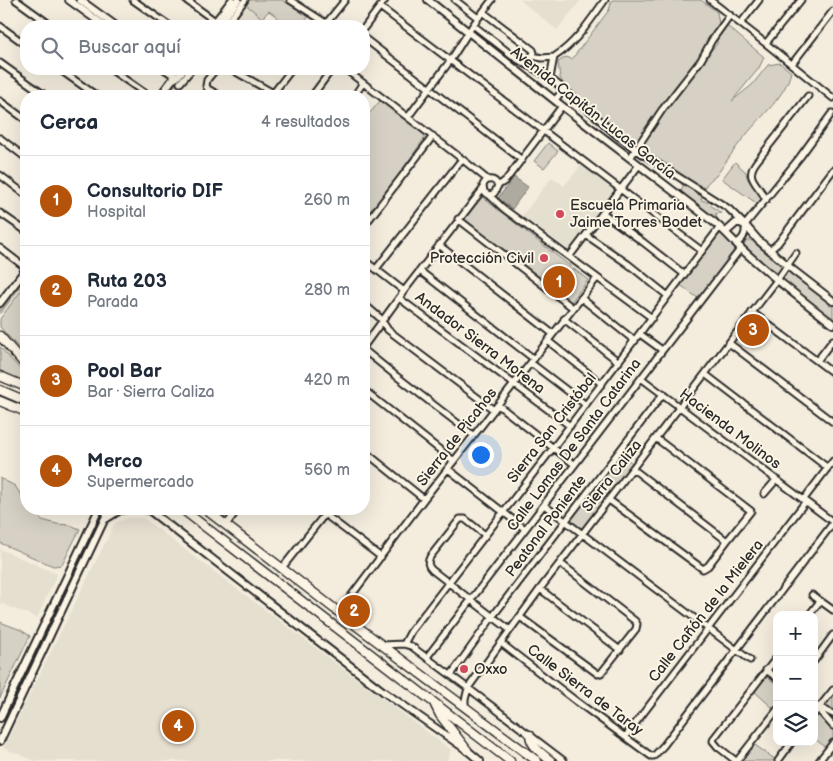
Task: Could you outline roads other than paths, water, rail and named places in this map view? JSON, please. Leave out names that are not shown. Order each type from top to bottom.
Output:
[{"type":"main road","points":[[0,336],[20,359]]},
{"type":"main road","points":[[0,376],[20,384]]},
{"type":"main road","points":[[0,390],[20,398]]},
{"type":"main road","points":[[0,400],[20,406]]},
{"type":"main road","points":[[0,400],[20,409]]},
{"type":"main road","points":[[190,515],[510,761]]},
{"type":"main road","points":[[213,515],[537,761]]},
{"type":"main road","points":[[433,701],[440,715],[466,750]]},
{"type":"main road","points":[[530,735],[535,747],[552,761]]},
{"type":"main road","points":[[510,741],[514,748],[530,761]]},
{"type":"street","points":[[16,0],[44,20]]},
{"type":"street","points":[[69,0],[97,20]]},
{"type":"street","points":[[80,0],[108,20]]},
{"type":"street","points":[[133,0],[161,20]]},
{"type":"street","points":[[186,0],[212,20]]},
{"type":"street","points":[[223,20],[238,0]]},
{"type":"street","points":[[223,20],[238,0]]},
{"type":"street","points":[[290,0],[318,20]]},
{"type":"street","points":[[329,20],[345,0]]},
{"type":"street","points":[[370,20],[385,0]]},
{"type":"street","name":"Avenida Capitán Lucas García","points":[[428,0],[720,227],[738,246],[833,324]]},
{"type":"street","points":[[455,0],[478,18]]},
{"type":"street","points":[[408,118],[492,0]]},
{"type":"street","points":[[533,56],[554,57],[566,50],[605,0]]},
{"type":"street","points":[[741,23],[759,0]]},
{"type":"street","points":[[766,43],[801,0]]},
{"type":"street","points":[[714,1],[833,98]]},
{"type":"street","points":[[380,7],[702,251]]},
{"type":"street","points":[[792,64],[833,11]]},
{"type":"street","points":[[483,12],[531,47],[534,53],[533,56],[525,64]]},
{"type":"street","points":[[630,158],[662,110],[701,60],[712,40],[730,15]]},
{"type":"street","points":[[473,25],[517,59],[550,78],[636,150],[729,209],[758,240],[833,301]]},
{"type":"street","points":[[0,26],[20,41]]},
{"type":"street","points":[[370,43],[522,160]]},
{"type":"street","points":[[550,78],[554,57]]},
{"type":"street","points":[[0,64],[37,90]]},
{"type":"street","points":[[67,75],[89,90]]},
{"type":"street","points":[[119,75],[140,90]]},
{"type":"street","points":[[165,90],[177,75]]},
{"type":"street","points":[[208,90],[206,86],[212,75]]},
{"type":"street","points":[[240,75],[264,90]]},
{"type":"street","points":[[276,90],[287,75]]},
{"type":"street","points":[[316,90],[328,75]]},
{"type":"street","points":[[353,75],[498,186]]},
{"type":"street","points":[[358,90],[363,83]]},
{"type":"street","points":[[555,100],[564,89]]},
{"type":"street","points":[[766,200],[751,174],[754,164],[808,96]]},
{"type":"street","points":[[0,101],[20,116]]},
{"type":"street","points":[[489,194],[496,192],[498,186],[506,180],[562,106]]},
{"type":"street","name":"Calle Lomas De Santa Catarina","points":[[427,657],[642,378],[738,246],[746,230],[745,225],[832,113]]},
{"type":"street","points":[[370,216],[433,136]]},
{"type":"street","points":[[0,138],[20,153]]},
{"type":"street","points":[[376,269],[462,158]]},
{"type":"street","points":[[569,256],[639,165]]},
{"type":"street","points":[[770,250],[833,170]]},
{"type":"street","points":[[0,175],[20,190]]},
{"type":"street","points":[[370,338],[488,180]]},
{"type":"street","points":[[482,189],[504,209],[652,318]]},
{"type":"street","points":[[0,213],[20,228]]},
{"type":"street","points":[[603,213],[684,274]]},
{"type":"street","points":[[458,219],[573,308]]},
{"type":"street","points":[[726,232],[736,223],[745,225]]},
{"type":"street","name":"Sierra San Cristóbal","points":[[404,644],[411,631],[619,362],[720,227]]},
{"type":"street","points":[[586,235],[628,264],[668,296]]},
{"type":"street","points":[[439,245],[553,334]]},
{"type":"street","points":[[0,249],[20,264]]},
{"type":"street","name":"Sierra Caliza","points":[[465,706],[468,688],[540,589],[657,439],[796,254]]},
{"type":"street","points":[[370,264],[404,291]]},
{"type":"street","points":[[420,271],[586,405]]},
{"type":"street","points":[[0,303],[20,276]]},
{"type":"street","name":"Sierra de Picahos","points":[[339,612],[473,435],[597,278]]},
{"type":"street","name":"Andador Sierra Morena","points":[[399,298],[570,426]]},
{"type":"street","points":[[581,298],[635,341]]},
{"type":"street","points":[[370,308],[376,313],[388,330],[494,410]]},
{"type":"street","points":[[752,312],[833,373]]},
{"type":"street","points":[[564,319],[619,362]]},
{"type":"street","points":[[640,334],[662,350]]},
{"type":"street","points":[[817,361],[833,340]]},
{"type":"street","points":[[548,341],[602,384]]},
{"type":"street","points":[[729,343],[833,422]]},
{"type":"street","points":[[370,355],[473,435]]},
{"type":"street","points":[[705,374],[828,468]]},
{"type":"street","name":"Hacienda Molinos","points":[[642,378],[833,523]]},
{"type":"street","name":"Peatonal Poniente","points":[[451,675],[493,616],[663,394]]},
{"type":"street","points":[[370,395],[454,460]]},
{"type":"street","points":[[498,405],[574,464]]},
{"type":"street","points":[[609,500],[703,569],[708,566],[752,512],[657,439]]},
{"type":"street","points":[[370,456],[424,499]]},
{"type":"street","name":"Calle Cañón de la Mielera","points":[[626,737],[709,629],[833,461]]},
{"type":"street","points":[[448,469],[525,529]]},
{"type":"street","points":[[633,469],[727,541]]},
{"type":"street","points":[[764,494],[776,480]]},
{"type":"street","points":[[544,505],[750,660]]},
{"type":"street","points":[[0,718],[96,515]]},
{"type":"street","points":[[0,741],[106,515]]},
{"type":"street","points":[[103,521],[112,515]]},
{"type":"street","points":[[154,515],[384,692],[480,761]]},
{"type":"street","points":[[226,525],[234,515]]},
{"type":"street","points":[[282,568],[324,515]]},
{"type":"street","points":[[326,515],[381,557]]},
{"type":"street","points":[[485,535],[462,518],[438,545],[428,563],[430,568],[510,630]]},
{"type":"street","points":[[738,650],[833,523]]},
{"type":"street","points":[[520,617],[598,674],[601,673],[636,629],[637,624],[635,621],[560,564]]},
{"type":"street","points":[[540,589],[620,650]]},
{"type":"street","points":[[812,595],[833,610]]},
{"type":"street","points":[[812,611],[820,601]]},
{"type":"street","points":[[818,656],[833,636]]},
{"type":"street","name":"Calle Sierra de Taray","points":[[501,643],[651,756],[654,756],[664,745],[738,650]]},
{"type":"street","points":[[382,645],[404,644],[411,646],[564,761]]},
{"type":"street","points":[[773,662],[713,741],[736,761],[773,715]]},
{"type":"street","points":[[766,670],[773,675]]},
{"type":"street","points":[[818,706],[833,690]]},
{"type":"street","points":[[818,709],[833,714]]},
{"type":"street","points":[[818,710],[833,726]]},
{"type":"street","points":[[819,761],[833,743]]},
{"type":"street","points":[[778,761],[789,746]]},
{"type":"waterway","points":[[169,90],[180,79]]},
{"type":"waterway","points":[[0,311],[20,284]]},
{"type":"place","name":"Escuela Primaria Jaime Torres Bodet","points":[[560,214]]},
{"type":"place","name":"Protección Civil","points":[[544,258]]},
{"type":"place","name":"Consultorio DIF","points":[[559,282]]},
{"type":"place","name":"Pool Bar","points":[[753,330]]},
{"type":"place","name":"Ruta 203","points":[[354,611]]},
{"type":"place","name":"Oxxo","points":[[464,669]]},
{"type":"place","name":"Merco","points":[[178,726]]}]
